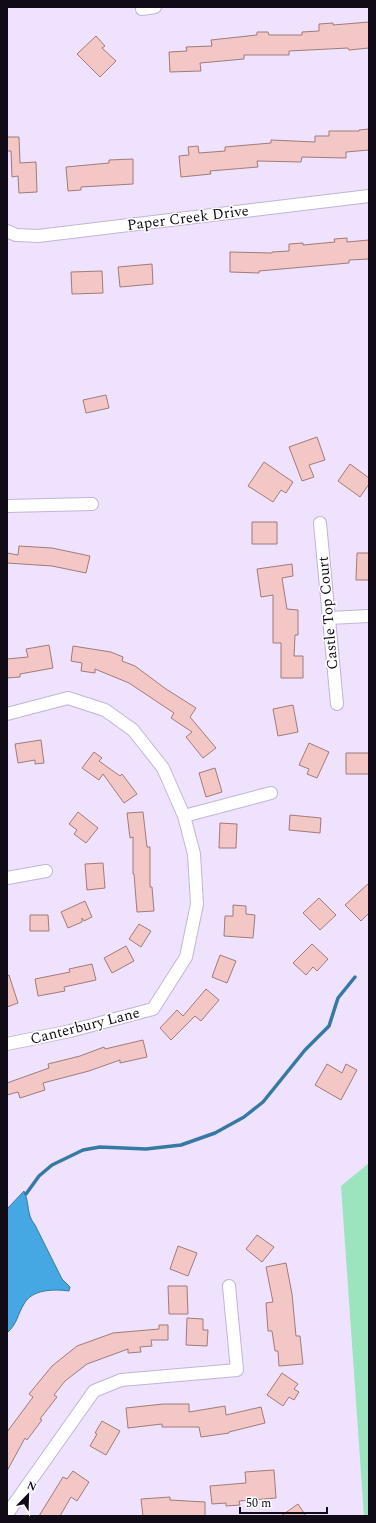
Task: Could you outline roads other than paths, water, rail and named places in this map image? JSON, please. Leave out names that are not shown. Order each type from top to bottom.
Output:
[{"type":"street","points":[[142,9],[155,7]]},
{"type":"street","name":"Paper Creek Drive","points":[[7,231],[16,235],[38,236],[369,196]]},
{"type":"street","points":[[7,506],[92,504]]},
{"type":"street","name":"Castle Top Court","points":[[320,523],[337,704]]},
{"type":"street","points":[[329,618],[369,616]]},
{"type":"street","name":"Canterbury Lane","points":[[7,714],[68,698],[105,710],[133,730],[163,768],[184,816],[194,854],[197,904],[186,957],[153,1009],[70,1031],[7,1044]]},
{"type":"street","points":[[184,816],[271,794]]},
{"type":"street","points":[[7,878],[46,870]]},
{"type":"street","points":[[7,1514],[94,1391],[121,1380],[237,1370],[229,1286]]},
{"type":"water","points":[[24,1191],[30,1217],[62,1279],[70,1287],[69,1291],[50,1290],[32,1295],[24,1304],[11,1329],[7,1333],[7,1209]]},
{"type":"waterway","points":[[26,1194],[39,1176],[52,1165],[83,1150],[100,1147],[146,1149],[181,1145],[215,1133],[244,1117],[263,1102],[305,1050],[329,1026],[338,998],[355,977]]}]
